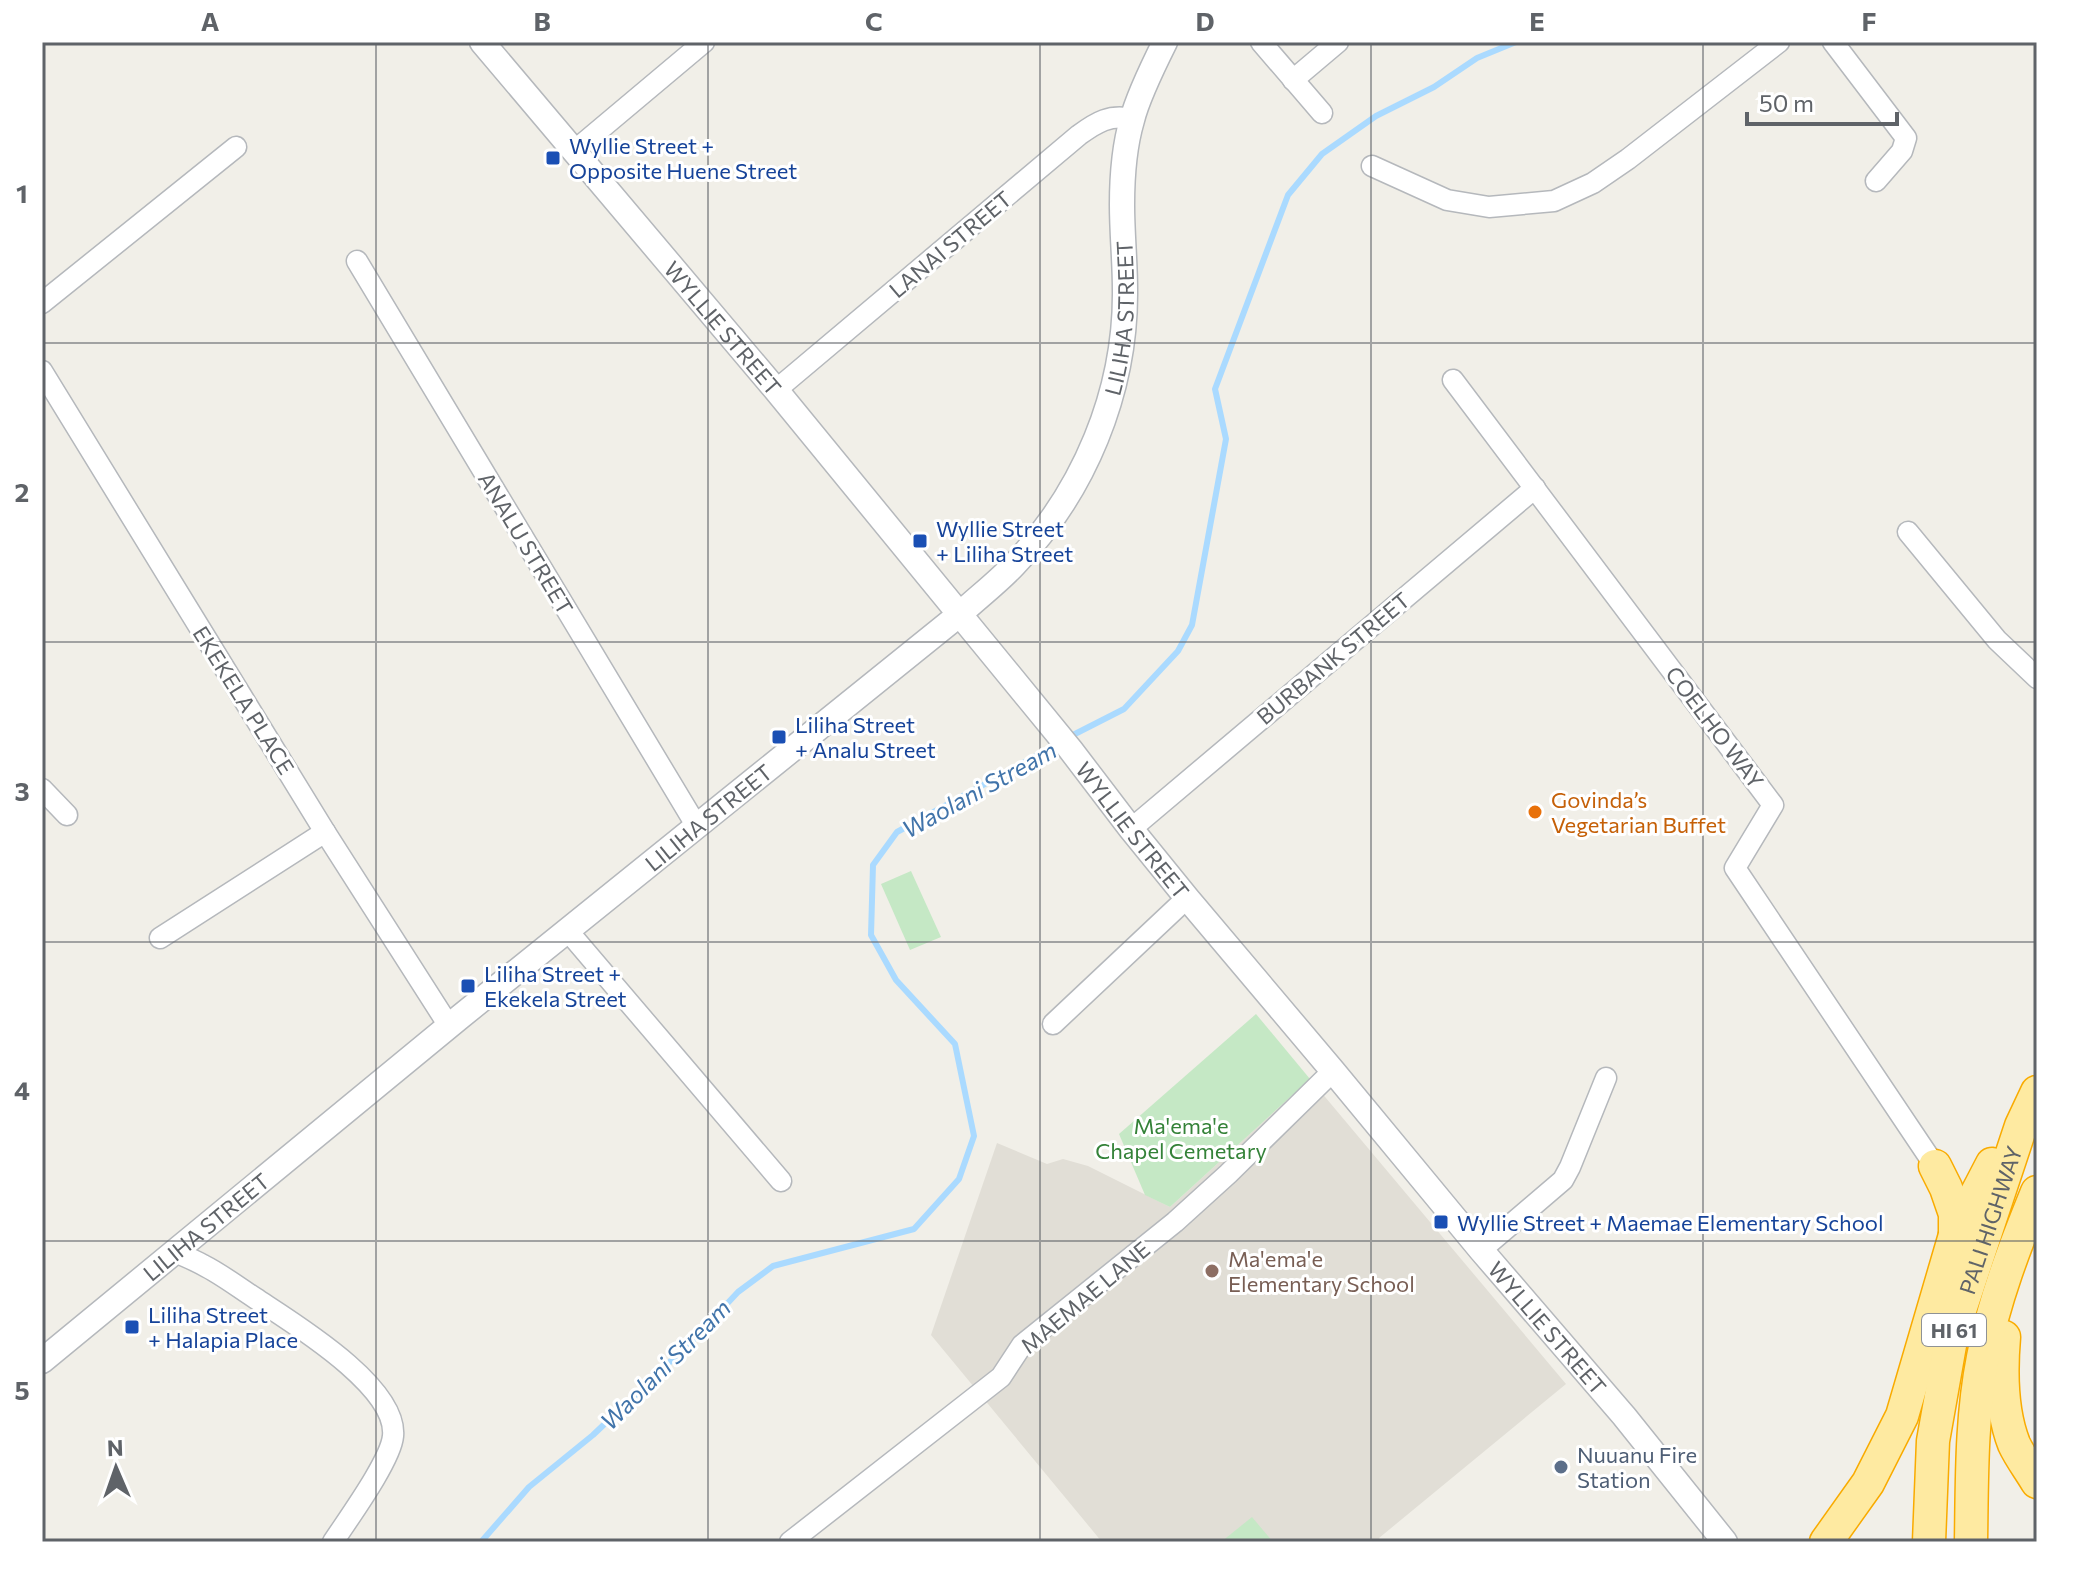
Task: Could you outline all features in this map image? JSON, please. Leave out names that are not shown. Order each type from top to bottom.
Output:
[{"type":"highway","name":"PALI HIGHWAY","points":[[1929,1542],[1933,1441],[1952,1334],[2021,1126],[2037,1092]]},
{"type":"highway","points":[[1826,1542],[1868,1483],[1902,1416],[1955,1235],[1995,1159],[2021,1126]]},
{"type":"highway","points":[[1935,1166],[1958,1175],[1967,1175],[1995,1159]]},
{"type":"highway","points":[[1935,1166],[1955,1214],[1955,1235]]},
{"type":"highway","name":"PALI HIGHWAY","points":[[1971,1542],[1972,1445],[1983,1357],[2010,1257],[2037,1192]]},
{"type":"highway","points":[[2010,1257],[2003,1345],[2003,1396],[2015,1445],[2037,1482]]},
{"type":"street","name":"WYLLIE STREET","points":[[482,42],[776,390],[1070,749],[1187,898],[1624,1416],[1725,1542]]},
{"type":"street","points":[[573,152],[704,42]]},
{"type":"street","name":"LILIHA STREET","points":[[42,1361],[696,825],[960,614],[1013,566],[1061,507],[1081,472],[1102,423],[1115,381],[1124,320],[1122,201],[1125,160],[1132,119],[1165,42]]},
{"type":"street","points":[[1261,42],[1322,113]]},
{"type":"street","points":[[1293,80],[1338,42]]},
{"type":"street","points":[[1372,166],[1447,200],[1489,207],[1554,201],[1593,183],[1628,159],[1779,42]]},
{"type":"street","points":[[1833,42],[1906,138],[1902,151],[1876,181]]},
{"type":"street","name":"LANAI STREET","points":[[776,390],[1079,135],[1106,118],[1120,116],[1132,119]]},
{"type":"street","points":[[42,303],[236,147]]},
{"type":"street","name":"ANALU STREET","points":[[357,261],[696,825]]},
{"type":"street","name":"EKEKELA PLACE","points":[[42,371],[325,832],[449,1026]]},
{"type":"street","name":"COELHO WAY","points":[[1453,380],[1773,805],[1735,868],[1935,1166]]},
{"type":"street","name":"BURBANK STREET","points":[[1131,829],[1535,488]]},
{"type":"street","points":[[1908,532],[1997,640],[2037,678]]},
{"type":"street","points":[[42,789],[67,815]]},
{"type":"street","points":[[160,938],[325,832]]},
{"type":"street","points":[[1053,1024],[1187,898]]},
{"type":"street","points":[[567,930],[781,1181]]},
{"type":"street","name":"MAEMAE LANE","points":[[790,1542],[1001,1377],[1022,1345],[1175,1222],[1333,1071]]},
{"type":"street","points":[[1481,1250],[1563,1180],[1606,1078]]},
{"type":"street","points":[[175,1252],[204,1265],[328,1347],[381,1399],[391,1416],[393,1438],[390,1448],[333,1542]]},
{"type":"shaded area","name":"Ma'ema'e Elementary School","points":[[1310,1079],[1566,1384],[1379,1538],[1381,1542],[1102,1542],[931,1335],[997,1143],[1047,1164],[1063,1159],[1088,1166],[1170,1207]]},
{"type":"green space","points":[[911,871],[941,937],[910,950],[881,884]]},
{"type":"green space","name":"Ma'ema'e Chapel Cemetary","points":[[1256,1014],[1310,1079],[1170,1207],[1145,1195],[1119,1134]]},
{"type":"green space","points":[[1252,1517],[1273,1542],[1221,1542]]},
{"type":"waterway","name":"Waolani Stream","points":[[1069,737],[1124,709],[1178,651],[1192,625],[1226,439],[1215,389],[1288,195],[1322,154],[1376,116],[1434,87],[1477,58],[1516,42]]},
{"type":"waterway","name":"Waolani Stream","points":[[481,1542],[529,1487],[593,1435],[696,1337],[738,1292],[773,1266],[914,1229],[959,1179],[974,1136],[955,1044],[896,980],[871,935],[873,865],[897,832],[1060,743]]},
{"type":"place","name":"Wyllie Street + Opposite Huene Street","points":[[553,158]]},
{"type":"place","name":"Wyllie Street + Liliha Street","points":[[920,541]]},
{"type":"place","name":"Liliha Street + Analu Street","points":[[779,737]]},
{"type":"place","name":"Govinda’s Vegetarian Buffet","points":[[1535,812]]},
{"type":"place","name":"Liliha Street + Ekekela Street","points":[[468,986]]},
{"type":"place","name":"Wyllie Street + Maemae Elementary School","points":[[1441,1222]]},
{"type":"place","name":"Ma'ema'e Elementary School","points":[[1212,1271]]},
{"type":"place","name":"Liliha Street + Halapia Place","points":[[132,1327]]},
{"type":"place","name":"Nuuanu Fire Station","points":[[1561,1467]]}]
